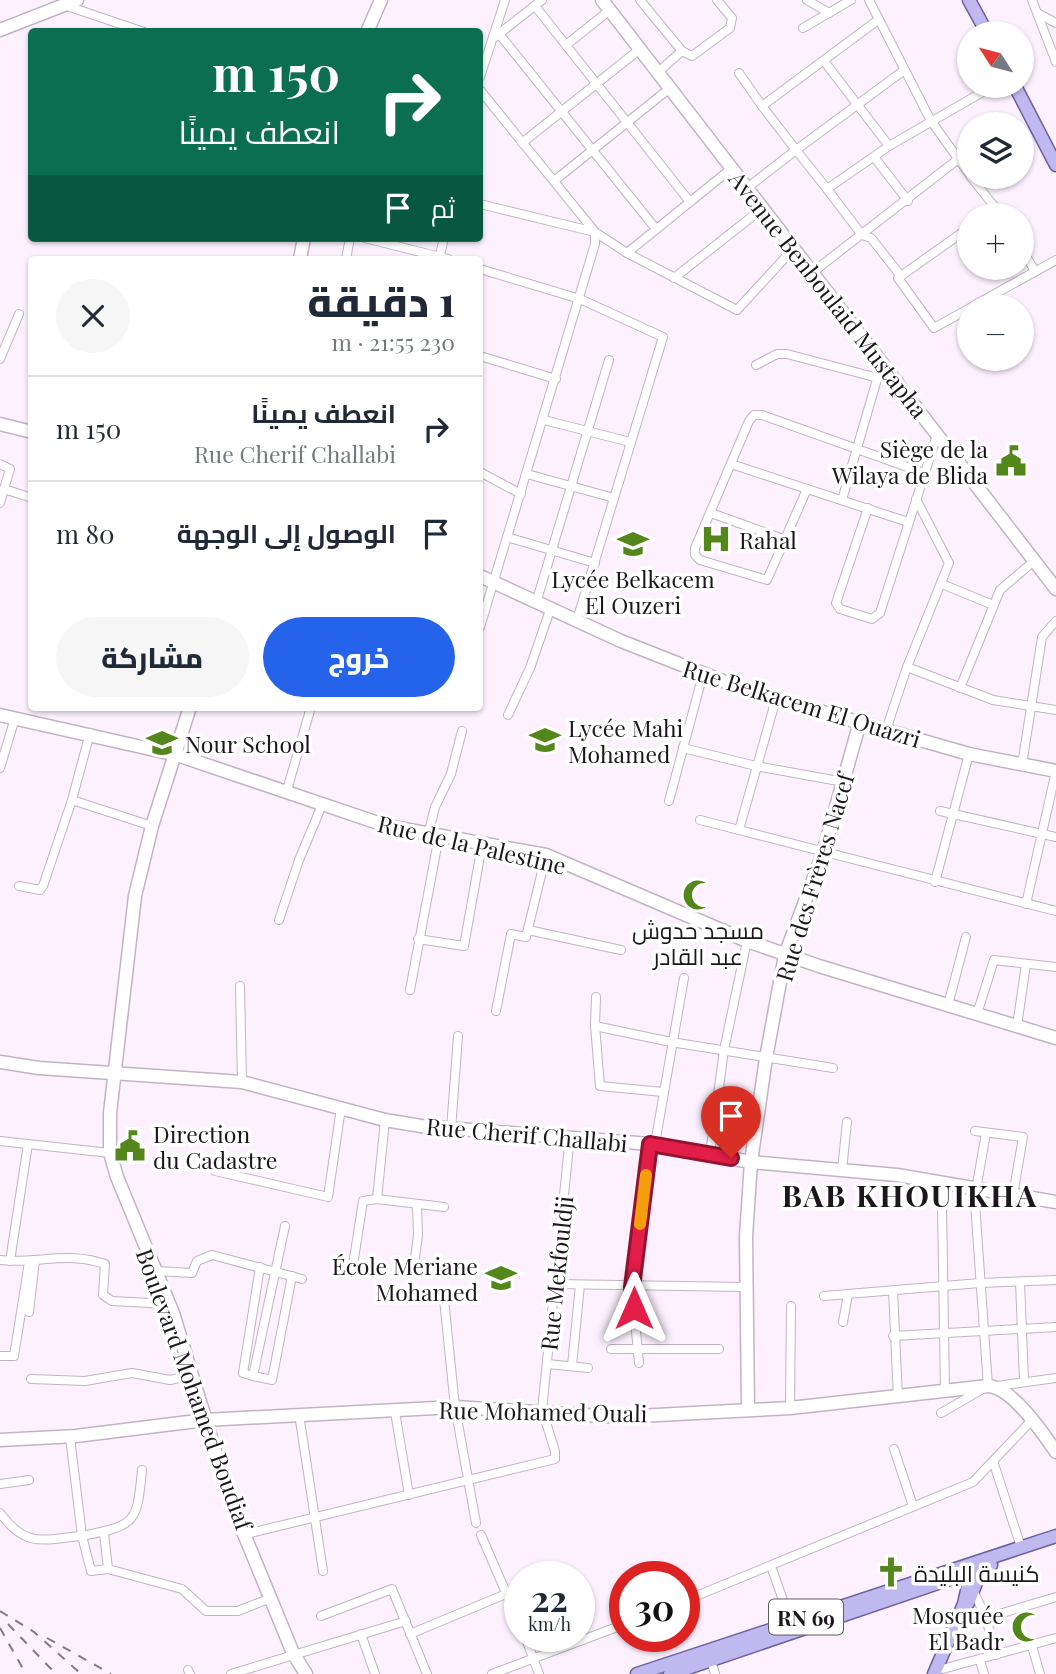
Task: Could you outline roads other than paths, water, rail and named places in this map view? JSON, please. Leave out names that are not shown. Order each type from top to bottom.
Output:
[{"type":"main road","points":[[969,0],[980,21]]},
{"type":"main road","points":[[1021,98],[1056,165]]},
{"type":"main road","points":[[971,1593],[969,1575],[979,1565],[1056,1536]]},
{"type":"main road","points":[[979,1565],[1056,1545]]},
{"type":"main road","points":[[935,1673],[956,1619],[971,1593],[979,1565]]},
{"type":"main road","name":"RN 69","points":[[670,1674],[790,1623],[979,1565]]},
{"type":"main road","name":"RN 69","points":[[637,1674],[709,1656],[969,1575]]},
{"type":"main road","points":[[952,1580],[971,1593]]},
{"type":"street","points":[[0,30],[77,0]]},
{"type":"street","points":[[369,28],[381,0]]},
{"type":"street","points":[[483,69],[496,36],[505,0]]},
{"type":"street","points":[[496,36],[542,0]]},
{"type":"street","points":[[640,0],[682,51],[694,56],[729,30],[732,18],[717,0]]},
{"type":"street","points":[[807,0],[829,13]]},
{"type":"street","points":[[803,28],[851,0]]},
{"type":"street","points":[[813,272],[908,201],[957,160],[903,71],[869,0]]},
{"type":"street","points":[[1032,0],[1056,62]]},
{"type":"street","points":[[64,5],[132,28]]},
{"type":"street","points":[[566,45],[606,5]]},
{"type":"street","name":"Avenue Benboulaid Mustapha","points":[[606,5],[1056,589]]},
{"type":"street","points":[[535,6],[690,202]]},
{"type":"street","points":[[1039,14],[1056,23]]},
{"type":"street","points":[[0,19],[14,25]]},
{"type":"street","points":[[762,106],[878,20]]},
{"type":"street","points":[[496,36],[561,110],[656,229]]},
{"type":"street","points":[[523,143],[640,49]]},
{"type":"street","points":[[657,73],[682,51]]},
{"type":"street","points":[[824,61],[889,146]]},
{"type":"street","points":[[747,188],[903,71]]},
{"type":"street","points":[[739,73],[862,235],[871,238],[901,276]]},
{"type":"street","points":[[554,181],[670,88]]},
{"type":"street","points":[[483,94],[595,232],[627,253],[737,310],[794,248]]},
{"type":"street","points":[[827,189],[889,146],[972,98]]},
{"type":"street","points":[[874,157],[908,201]]},
{"type":"street","points":[[627,253],[732,168]]},
{"type":"street","points":[[980,189],[992,203]]},
{"type":"street","points":[[483,205],[595,232]]},
{"type":"street","points":[[674,278],[762,208]]},
{"type":"street","points":[[483,616],[580,299],[595,244],[595,232]]},
{"type":"street","points":[[957,236],[898,278],[906,294],[934,328],[957,315]]},
{"type":"street","points":[[380,242],[434,256]]},
{"type":"street","points":[[994,294],[1056,260]]},
{"type":"street","points":[[483,270],[580,299],[663,337],[577,620]]},
{"type":"street","points":[[0,359],[19,314]]},
{"type":"street","points":[[756,365],[777,354],[787,354],[878,378]]},
{"type":"street","points":[[483,357],[556,379]]},
{"type":"street","points":[[536,603],[554,551],[609,360]]},
{"type":"street","points":[[842,500],[882,362]]},
{"type":"street","points":[[807,489],[771,575],[765,581],[701,560],[695,551],[748,421],[758,414],[924,473]]},
{"type":"street","points":[[544,420],[630,442]]},
{"type":"street","points":[[0,424],[28,431]]},
{"type":"street","points":[[868,509],[837,600],[840,609],[872,619],[879,615],[937,435]]},
{"type":"street","points":[[0,464],[10,469],[0,503]]},
{"type":"street","points":[[731,464],[908,522]]},
{"type":"street","points":[[483,474],[521,494]]},
{"type":"street","points":[[527,474],[614,498]]},
{"type":"street","points":[[4,489],[28,497]]},
{"type":"street","points":[[886,730],[907,667],[948,569],[948,558],[916,499]]},
{"type":"street","points":[[710,513],[786,540]]},
{"type":"street","points":[[507,537],[595,563]]},
{"type":"street","points":[[960,688],[1005,582],[1034,561]]},
{"type":"street","name":"Rue Belkacem El Ouazri","points":[[483,578],[550,610],[703,674],[776,699],[968,754],[1056,771]]},
{"type":"street","points":[[942,584],[993,605]]},
{"type":"street","points":[[508,716],[530,668],[550,610]]},
{"type":"street","points":[[1022,765],[1042,637],[1056,621]]},
{"type":"street","points":[[907,667],[993,700],[1056,710]]},
{"type":"street","points":[[669,801],[703,674]]},
{"type":"street","points":[[739,830],[776,699]]},
{"type":"street","name":"Boulevard Mohamed Boudiaf","points":[[189,711],[177,755],[152,826],[135,896],[110,1113],[110,1153],[117,1177],[169,1304],[230,1500],[294,1655]]},
{"type":"street","points":[[287,790],[310,711]]},
{"type":"street","name":"Rue de la Palestine","points":[[0,715],[90,733],[177,755],[287,790],[322,805],[434,836],[546,855],[747,941],[1056,1038]]},
{"type":"street","points":[[0,768],[15,718]]},
{"type":"street","name":"Rue des Frères Nacef","points":[[748,1409],[744,1287],[751,1162],[766,1058],[785,954],[823,853],[860,722]]},
{"type":"street","points":[[410,990],[434,836],[435,807],[451,774],[462,731]]},
{"type":"street","points":[[19,886],[43,888],[72,800],[90,733]]},
{"type":"street","points":[[684,748],[756,766],[844,782]]},
{"type":"street","points":[[935,882],[968,754]]},
{"type":"street","points":[[1026,904],[1056,771]]},
{"type":"street","points":[[72,800],[152,826]]},
{"type":"street","points":[[279,920],[299,860],[322,805]]},
{"type":"street","points":[[940,811],[1056,837]]},
{"type":"street","points":[[700,820],[1056,911]]},
{"type":"street","points":[[418,939],[464,946],[482,845]]},
{"type":"street","points":[[496,1011],[510,934],[526,937],[546,855]]},
{"type":"street","points":[[528,930],[621,950]]},
{"type":"street","points":[[948,1005],[966,937]]},
{"type":"street","points":[[710,1154],[724,1050],[747,941]]},
{"type":"street","points":[[977,1014],[994,960],[1056,967]]},
{"type":"street","points":[[1017,1026],[1026,964]]},
{"type":"street","points":[[639,1363],[632,1287],[652,1144],[684,978]]},
{"type":"street","points":[[240,986],[242,1082]]},
{"type":"street","points":[[596,997],[595,1026],[600,1086],[663,1092]]},
{"type":"street","points":[[595,1026],[671,1042],[833,1068]]},
{"type":"street","points":[[451,1129],[458,1036]]},
{"type":"street","name":"Rue Cherif Challabi","points":[[0,1062],[39,1068],[242,1082],[386,1120],[451,1129],[652,1144],[751,1162],[944,1183],[1056,1202]]},
{"type":"street","points":[[215,1171],[328,1197],[341,1108]]},
{"type":"street","points":[[377,1199],[386,1120]]},
{"type":"street","points":[[842,1170],[847,1122]]},
{"type":"street","points":[[975,1131],[1023,1138],[1013,1195]]},
{"type":"street","points":[[986,1133],[975,1190],[984,1331],[992,1386],[1033,1419],[1056,1452]]},
{"type":"street","name":"Rue Mekfouldji","points":[[542,1410],[570,1136]]},
{"type":"street","points":[[0,1141],[110,1153]]},
{"type":"street","points":[[10,1261],[27,1144]]},
{"type":"street","points":[[944,1183],[942,1206],[945,1391]]},
{"type":"street","points":[[373,1270],[353,1265],[363,1201],[377,1199],[444,1208]]},
{"type":"street","points":[[414,1266],[417,1206]]},
{"type":"street","points":[[253,1376],[273,1271],[285,1226]]},
{"type":"street","points":[[156,1271],[192,1273],[197,1261],[212,1255],[302,1279]]},
{"type":"street","points":[[0,1260],[32,1261],[45,1257],[91,1259],[105,1264],[103,1295],[112,1301],[169,1304]]},
{"type":"street","points":[[29,1312],[32,1261]]},
{"type":"street","points":[[0,1356],[14,1356],[32,1261]]},
{"type":"street","points":[[260,1267],[243,1373],[253,1376],[272,1380],[292,1276]]},
{"type":"street","points":[[824,1296],[980,1283],[1056,1280]]},
{"type":"street","points":[[1020,1282],[1024,1381]]},
{"type":"street","points":[[556,1284],[744,1287]]},
{"type":"street","points":[[572,1366],[580,1285]]},
{"type":"street","points":[[893,1290],[898,1398]]},
{"type":"street","points":[[844,1322],[848,1294]]},
{"type":"street","points":[[444,1299],[455,1407],[476,1523]]},
{"type":"street","points":[[790,1408],[791,1306]]},
{"type":"street","points":[[894,1336],[1056,1327]]},
{"type":"street","points":[[611,1349],[719,1349]]},
{"type":"street","points":[[547,1364],[588,1368]]},
{"type":"street","points":[[31,1379],[85,1381],[132,1373],[170,1380],[192,1376]]},
{"type":"street","points":[[941,1413],[992,1386],[1056,1378]]},
{"type":"street","name":"Rue Mohamed Ouali","points":[[0,1440],[70,1437],[205,1420],[455,1407],[542,1410],[619,1417],[790,1408],[992,1386]]},
{"type":"street","points":[[246,1534],[555,1459],[542,1410]]},
{"type":"street","points":[[395,1412],[409,1494]]},
{"type":"street","points":[[299,1414],[323,1571]]},
{"type":"street","points":[[700,1595],[973,1482],[1033,1419]]},
{"type":"street","points":[[70,1437],[82,1536],[91,1571],[108,1569],[182,1589],[206,1611],[238,1611],[271,1598]]},
{"type":"street","points":[[894,1449],[913,1506]]},
{"type":"street","points":[[993,1461],[1021,1547]]},
{"type":"street","points":[[0,1513],[11,1528],[31,1540],[104,1533],[122,1527],[139,1507],[142,1470]]},
{"type":"street","points":[[0,1484],[29,1480]]},
{"type":"street","points":[[104,1533],[108,1569]]},
{"type":"street","points":[[481,1535],[504,1589]]},
{"type":"street","points":[[771,1566],[790,1623]]},
{"type":"street","points":[[321,1616],[392,1589],[427,1674]]},
{"type":"street","points":[[971,1593],[986,1618],[996,1655]]},
{"type":"street","points":[[410,1634],[504,1595]]},
{"type":"street","points":[[956,1619],[986,1618],[1056,1597]]},
{"type":"street","points":[[231,1674],[249,1671],[406,1621]]},
{"type":"street","points":[[492,1674],[609,1630]]},
{"type":"street","points":[[361,1634],[375,1674]]},
{"type":"street","points":[[935,1673],[1056,1638]]},
{"type":"street","points":[[1032,1646],[1040,1674]]},
{"type":"street","points":[[532,1652],[539,1674]]},
{"type":"street","points":[[294,1655],[298,1674]]},
{"type":"street","points":[[294,1655],[306,1674]]},
{"type":"street","points":[[709,1656],[715,1674]]},
{"type":"street","points":[[980,1661],[984,1674]]},
{"type":"railway","points":[[0,1611],[34,1632],[81,1674]]},
{"type":"railway","points":[[8,1624],[56,1674]]},
{"type":"railway","points":[[0,1628],[26,1674]]},
{"type":"railway","points":[[47,1638],[111,1674]]},
{"type":"place","name":"Siège de la Wilaya de Blida","points":[[1011,461]]},
{"type":"place","name":"Rahal","points":[[716,539]]},
{"type":"place","name":"Lycée Belkacem El Ouzeri","points":[[633,544]]},
{"type":"place","name":"Lycée Mahi Mohamed","points":[[545,740]]},
{"type":"place","name":"Nour School","points":[[162,743]]},
{"type":"place","name":"مسجد حدوش عبد القادر","points":[[698,895]]},
{"type":"place","name":"Direction du Cadastre","points":[[130,1146]]},
{"type":"place","name":"École Meriane Mohamed","points":[[501,1278]]},
{"type":"place","name":"كنيسة البليدة","points":[[891,1572]]},
{"type":"place","name":"Mosquée El Badr","points":[[1027,1627]]},
{"type":"district","name":"BAB KHOUIKHA","points":[[910,1195]]}]
